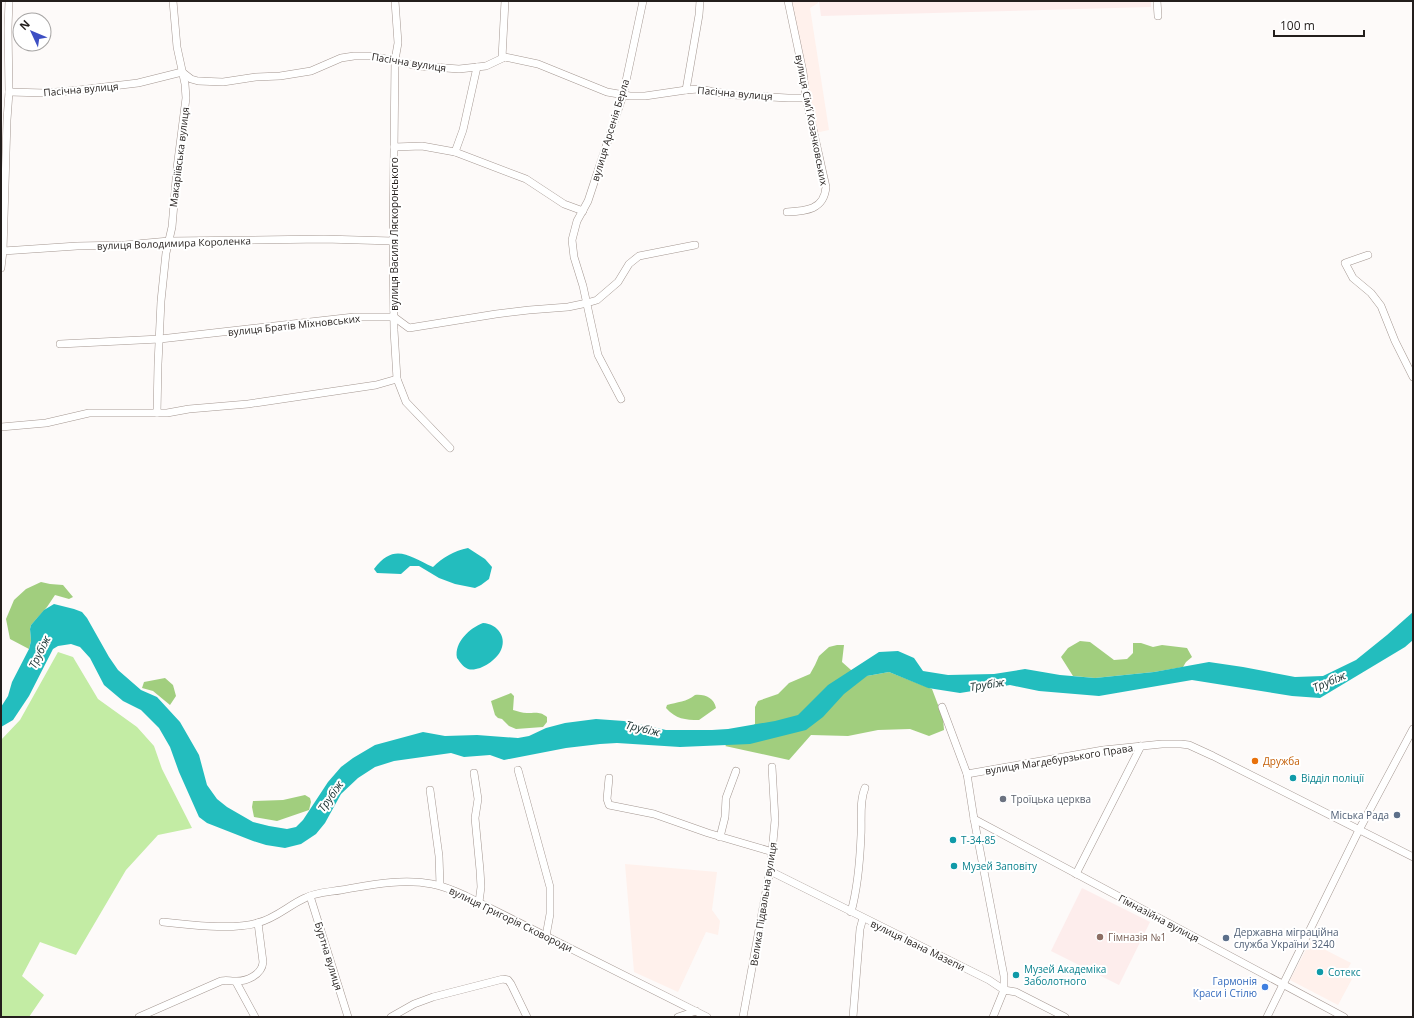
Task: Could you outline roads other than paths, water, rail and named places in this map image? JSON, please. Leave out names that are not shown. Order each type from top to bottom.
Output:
[{"type":"street","points":[[1,268],[3,251],[9,92],[5,40],[9,1]]},
{"type":"street","name":"Макаріївська вулиця","points":[[158,413],[161,301],[166,253],[172,227],[177,168],[186,98],[185,84],[177,47],[173,1]]},
{"type":"street","name":"вулиця Василя Ляскоронського","points":[[395,1],[398,43],[396,60],[393,241],[394,317],[397,379],[406,402],[450,448]]},
{"type":"street","points":[[502,58],[505,1]]},
{"type":"street","name":"вулиця Арсенія Берла","points":[[621,399],[598,355],[587,303],[572,245],[575,227],[588,201],[623,95],[643,1]]},
{"type":"street","points":[[686,90],[700,1]]},
{"type":"street","name":"вулиця Сімʼї Козачковських","points":[[787,212],[816,207],[822,201],[826,191],[826,183],[806,98],[803,72],[788,1]]},
{"type":"street","points":[[1157,1],[1158,16]]},
{"type":"street","name":"Пасічна вулиця","points":[[9,92],[45,93],[122,85],[138,83],[182,72],[191,79],[198,81],[223,82],[256,77],[280,76],[311,71],[348,56],[371,56],[434,68],[459,69],[491,64],[505,57],[538,64],[608,92],[623,95],[645,96],[686,90],[705,90],[734,95],[806,98]]},
{"type":"street","points":[[455,152],[462,136],[477,67]]},
{"type":"street","points":[[394,147],[422,146],[455,152],[526,179],[564,204],[583,211]]},
{"type":"street","name":"вулиця Володимира Короленка","points":[[3,251],[169,241],[324,239],[393,241]]},
{"type":"street","points":[[394,317],[409,328],[496,314],[568,307],[587,303],[597,300],[618,282],[629,264],[639,256],[695,245]]},
{"type":"street","points":[[1368,255],[1345,263],[1353,278],[1371,293],[1381,306],[1395,340],[1413,377]]},
{"type":"street","name":"вулиця Братів Міхновських","points":[[60,344],[160,339],[354,317],[394,317]]},
{"type":"street","points":[[1,427],[46,423],[93,413],[158,413],[256,403],[376,385],[397,379]]},
{"type":"street","points":[[942,707],[966,774],[1005,984],[993,1017]]},
{"type":"street","points":[[1267,1017],[1359,830],[1413,729]]},
{"type":"street","name":"вулиця Магдебурзького Права","points":[[966,774],[1096,751],[1141,746],[1181,744],[1193,747],[1413,857]]},
{"type":"street","points":[[1076,874],[1141,746]]},
{"type":"street","name":"Велика Підвальна вулиця","points":[[743,1017],[773,852],[775,807],[772,767]]},
{"type":"street","points":[[518,770],[551,891],[550,914],[546,936]]},
{"type":"street","points":[[720,836],[725,816],[726,798],[736,771]]},
{"type":"street","points":[[474,773],[478,799],[476,818],[481,881],[478,902]]},
{"type":"street","points":[[609,778],[607,799],[609,805],[654,814],[773,852]]},
{"type":"street","points":[[851,912],[855,896],[861,842],[862,797],[865,788]]},
{"type":"street","points":[[430,790],[439,856],[440,885]]},
{"type":"street","name":"Гімназійна вулиця","points":[[974,819],[1344,1017]]},
{"type":"street","name":"вулиця Івана Мазепи","points":[[770,871],[989,980],[1004,990],[1016,992],[1065,1017]]},
{"type":"street","name":"вулиця Григорія Сковороди","points":[[163,922],[224,926],[258,923],[310,896],[398,882],[418,882],[440,885],[478,902],[707,1017]]},
{"type":"street","name":"Буртна вулиця","points":[[310,896],[348,1017]]},
{"type":"street","points":[[853,1017],[860,929],[863,918]]},
{"type":"street","points":[[139,1017],[221,981],[236,982],[255,976],[260,972],[262,967],[258,923]]},
{"type":"street","points":[[391,1017],[414,1004],[433,997],[506,979],[510,981],[513,986],[527,1017]]},
{"type":"street","points":[[236,982],[255,1017]]},
{"type":"street","points":[[678,1017],[696,1011]]},
{"type":"water","points":[[468,548],[485,559],[492,567],[489,579],[475,588],[455,584],[439,578],[419,566],[410,566],[401,574],[377,573],[374,569],[388,556],[395,554],[409,556],[433,567],[449,555]]},
{"type":"water","name":"Трубіж","points":[[54,604],[82,612],[118,670],[141,690],[157,697],[180,722],[199,755],[207,785],[217,799],[227,807],[253,822],[287,829],[296,827],[303,820],[328,782],[341,767],[375,745],[423,732],[445,736],[477,735],[518,738],[529,736],[546,728],[565,723],[596,719],[624,721],[666,730],[728,729],[775,721],[798,715],[828,685],[879,652],[898,651],[914,658],[923,671],[948,675],[994,674],[1025,669],[1060,675],[1095,678],[1154,672],[1209,662],[1295,677],[1323,676],[1356,660],[1413,612],[1413,640],[1405,647],[1320,698],[1292,696],[1192,680],[1099,696],[1039,691],[1010,685],[960,693],[928,688],[889,672],[867,676],[844,694],[823,717],[806,730],[750,744],[680,747],[617,743],[566,748],[504,760],[490,755],[464,757],[451,753],[394,761],[375,767],[358,778],[341,794],[325,823],[316,834],[301,844],[285,848],[253,841],[207,823],[199,817],[179,772],[170,747],[159,728],[141,710],[123,701],[104,685],[90,658],[80,647],[71,644],[58,646],[53,649],[29,696],[13,720],[1,727],[1,707],[8,696],[12,682],[29,649],[31,641],[31,625],[44,610]]},
{"type":"water","points":[[483,623],[497,629],[502,637],[502,647],[498,655],[491,662],[477,669],[468,669],[463,666],[457,658],[458,646],[460,641],[468,632]]},
{"type":"place","name":"Дружба","points":[[1255,761]]},
{"type":"place","name":"Відділ поліції","points":[[1293,778]]},
{"type":"place","name":"Троїцька церква","points":[[1003,799]]},
{"type":"place","name":"Міська Рада","points":[[1397,815]]},
{"type":"place","name":"Т-34-85","points":[[953,840]]},
{"type":"place","name":"Музей Заповіту","points":[[954,866]]},
{"type":"place","name":"Гімназія №1","points":[[1100,937]]},
{"type":"place","name":"Державна міграційна служба України 3240","points":[[1226,938]]},
{"type":"place","name":"Сотекс","points":[[1320,972]]},
{"type":"place","name":"Музей Академіка Заболотного","points":[[1016,975]]},
{"type":"place","name":"Гармонія Краси і Стілю","points":[[1265,987]]}]
